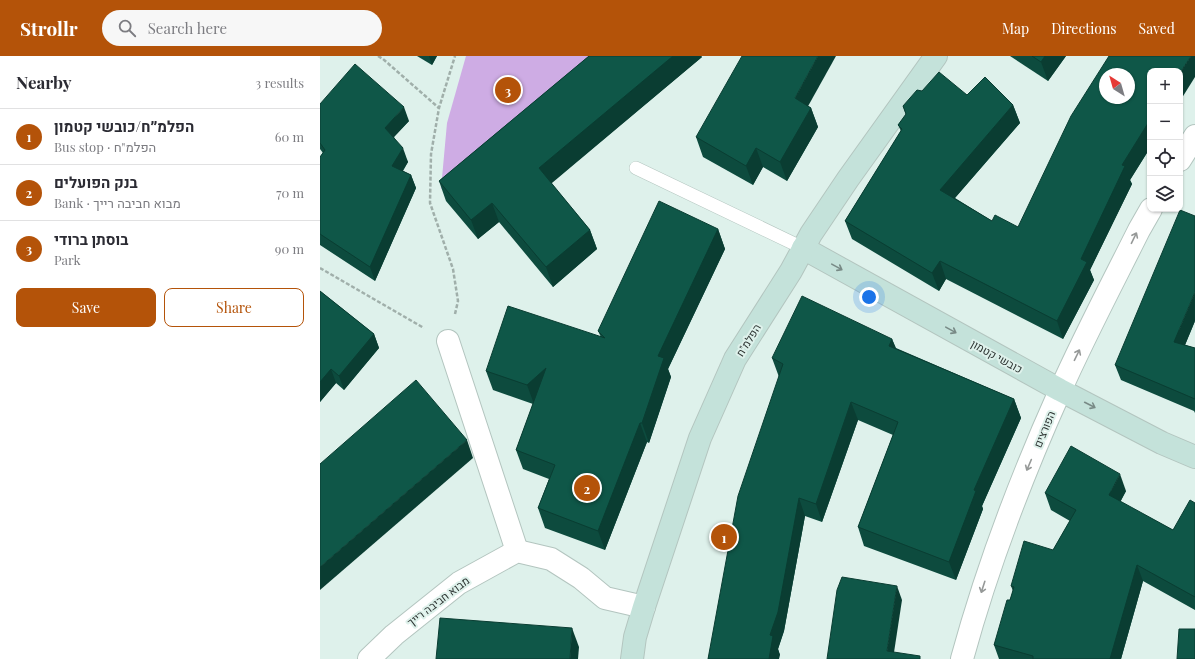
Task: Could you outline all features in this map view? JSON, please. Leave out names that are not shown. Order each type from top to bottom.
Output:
[{"type":"street","name":"הפלמ\"ח","points":[[632,659],[644,607],[700,438],[735,359],[791,271],[803,248],[848,179],[936,56]]},
{"type":"street","points":[[1183,155],[1195,136]]},
{"type":"street","name":"הפורצים","points":[[962,659],[975,612],[996,547],[1060,390],[1138,230],[1149,212]]},
{"type":"street","name":"כובשי קטמון","points":[[803,248],[1060,390],[1162,443],[1195,457]]},
{"type":"street","points":[[448,341],[517,551],[552,558],[581,578],[605,598],[644,607]]},
{"type":"street","name":"מבוא חביבה רייך","points":[[369,659],[394,635],[459,583],[517,551]]},
{"type":"lane","points":[[636,168],[803,248]]},
{"type":"path","points":[[378,56],[439,108]]},
{"type":"path","points":[[320,268],[448,341],[458,301],[453,269],[430,203],[431,154],[439,108],[455,56]]},
{"type":"shaded area","points":[[466,56],[600,56],[441,189],[447,123]]},
{"type":"building","points":[[589,56],[673,56],[539,168],[590,230],[546,267],[492,203],[471,220],[439,181]]},
{"type":"building","points":[[742,56],[818,56],[795,98],[811,108],[780,162],[756,148],[746,166],[696,137]]},
{"type":"building","points":[[1032,56],[1045,56],[1041,62]]},
{"type":"building","points":[[1109,56],[1191,56],[1183,68],[1147,68],[1147,125],[1122,165],[1125,166],[1081,259],[1087,262],[1057,321],[940,261],[932,273],[845,221],[902,129],[898,125],[906,114],[903,106],[917,90],[922,91],[939,72],[967,95],[985,77],[1013,105],[940,190],[992,221],[995,215],[1018,227],[1071,116],[1099,72],[1099,104],[1135,104],[1135,68],[1101,68]]},
{"type":"building","points":[[355,64],[404,107],[385,128],[403,148],[392,166],[411,175],[370,267],[320,234],[320,157],[325,150],[320,143],[320,104]]},
{"type":"building","points":[[659,201],[718,229],[658,356],[664,358],[642,423],[640,423],[598,531],[538,508],[555,465],[516,450],[546,368],[527,385],[486,371],[508,306],[605,338],[598,331]]},
{"type":"building","points":[[1183,211],[1195,216],[1195,292],[1174,342],[1195,348],[1195,399],[1115,365],[1179,212]]},
{"type":"building","points":[[320,291],[374,334],[339,376],[331,369],[320,382]]},
{"type":"building","points":[[802,296],[892,339],[889,346],[1014,399],[974,490],[976,491],[949,562],[858,527],[898,422],[851,402],[816,504],[799,498],[778,612],[770,635],[773,636],[769,659],[708,659],[738,496],[783,364],[772,358]]},
{"type":"building","points":[[416,380],[467,440],[320,567],[320,464]]},
{"type":"building","points":[[1071,446],[1120,474],[1109,495],[1173,530],[1190,500],[1195,503],[1195,597],[1137,565],[1110,659],[1033,659],[1033,656],[994,645],[1007,600],[1010,600],[1014,587],[1011,586],[1024,541],[1053,550],[1076,510],[1045,493]]},
{"type":"building","points":[[842,577],[897,586],[887,651],[920,656],[920,659],[827,659],[837,590]]},
{"type":"building","points":[[440,618],[572,628],[570,659],[436,659]]},
{"type":"building","points":[[1179,629],[1195,629],[1195,659],[1177,659]]},
{"type":"place","name":"בוסתן ברודי","points":[[508,90]]},
{"type":"place","name":"בנק הפועלים","points":[[587,488]]},
{"type":"place","name":"הפלמ״ח/כובשי קטמון","points":[[724,537]]}]
